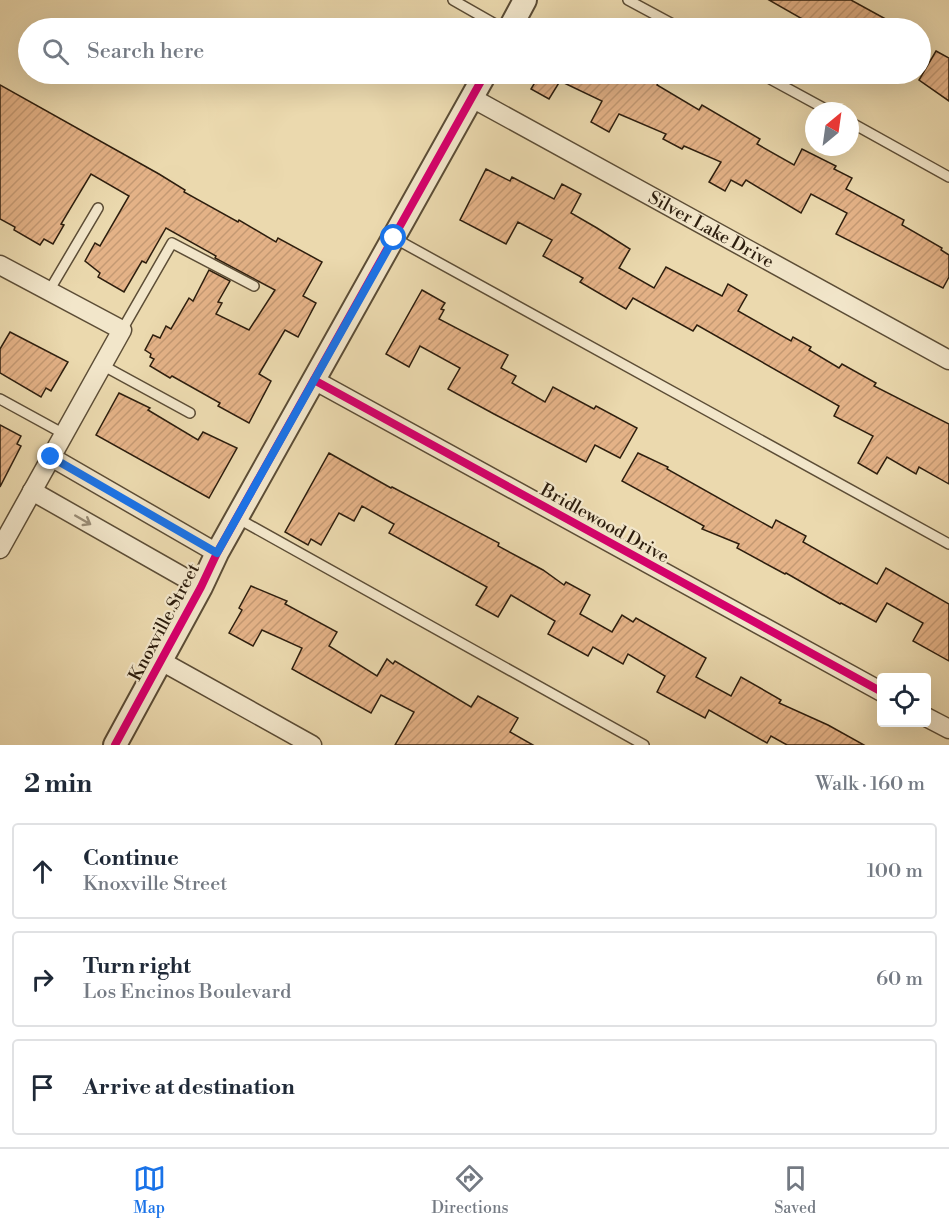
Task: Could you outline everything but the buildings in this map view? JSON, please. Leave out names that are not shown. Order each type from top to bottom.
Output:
[{"type":"street","points":[[515,18],[525,0]]},
{"type":"street","name":"Knoxville Street","points":[[115,745],[201,588],[217,553],[480,84]]},
{"type":"street","name":"Silver Lake Drive","points":[[472,98],[949,360]]},
{"type":"street","points":[[0,265],[122,330],[0,549]]},
{"type":"street","name":"Bridlewood Drive","points":[[314,380],[877,689]]},
{"type":"street","points":[[51,457],[217,553]]},
{"type":"street","points":[[32,491],[201,588]]},
{"type":"street","points":[[161,660],[312,745]]},
{"type":"street","points":[[931,719],[949,729]]},
{"type":"lane","points":[[453,0],[484,18]]},
{"type":"lane","points":[[628,0],[661,18]]},
{"type":"lane","points":[[779,84],[812,102]]},
{"type":"lane","points":[[859,127],[949,177]]},
{"type":"lane","points":[[49,291],[98,208]]},
{"type":"lane","points":[[394,238],[949,544]]},
{"type":"lane","points":[[122,330],[172,243],[254,286]]},
{"type":"lane","points":[[102,365],[190,413]]},
{"type":"lane","points":[[0,399],[64,434]]},
{"type":"lane","points":[[237,518],[644,745]]},
{"type":"cycle path","points":[[115,745],[201,587],[217,553],[479,84]]},
{"type":"cycle path","points":[[314,380],[877,689]]},
{"type":"route","points":[[51,457],[217,553],[394,238]]}]
